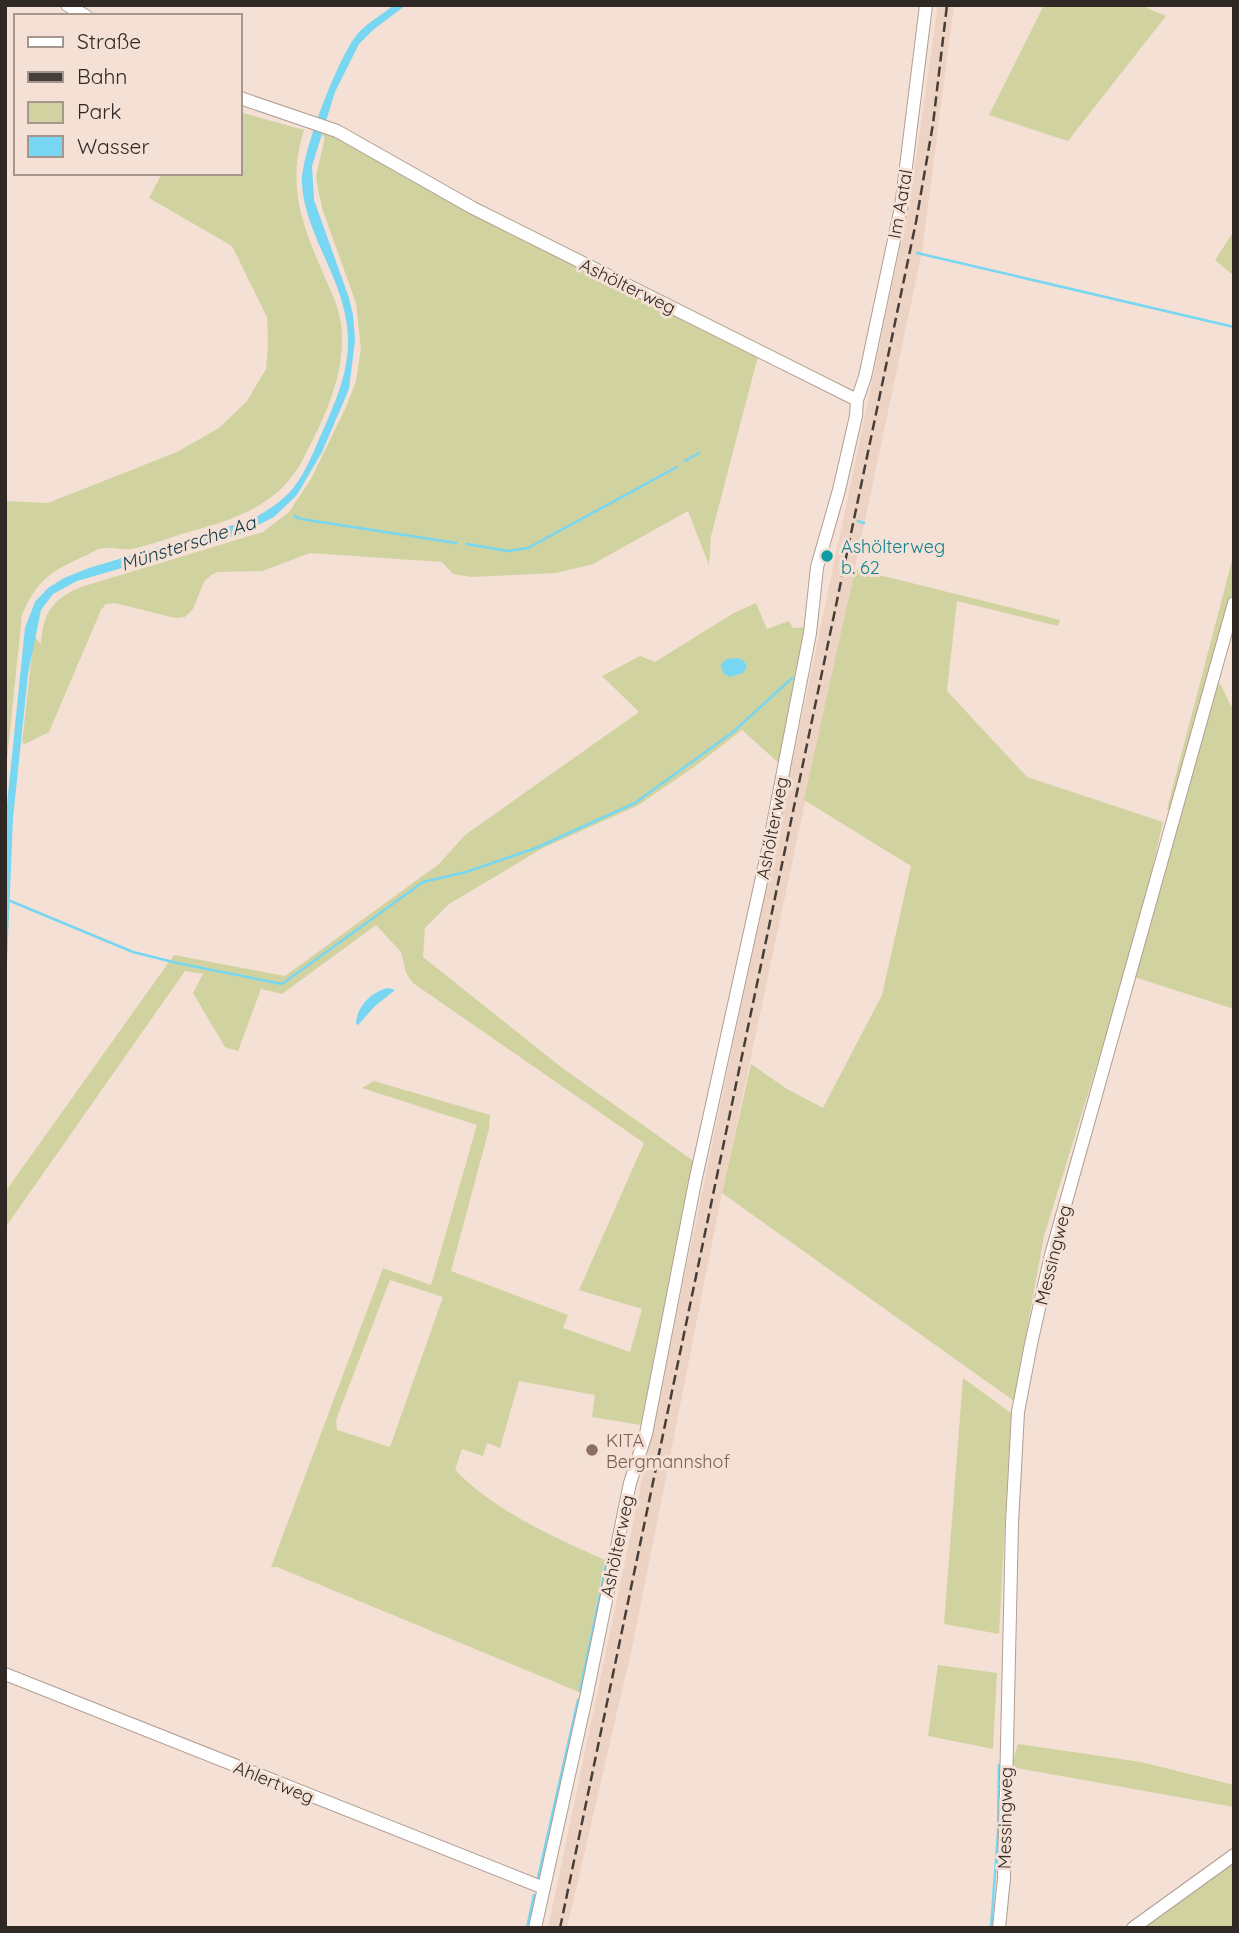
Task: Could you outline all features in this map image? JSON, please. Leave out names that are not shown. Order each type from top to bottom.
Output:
[{"type":"street","points":[[67,5],[83,14]]},
{"type":"street","name":"Im Aatal","points":[[857,400],[901,207],[926,5]]},
{"type":"street","name":"Ashölterweg","points":[[242,99],[331,128],[509,227],[857,400],[856,416],[839,490],[817,566],[812,625],[768,850],[695,1182],[646,1434],[630,1483],[535,1928]]},
{"type":"street","name":"Messingweg","points":[[999,1928],[1004,1878],[1012,1523],[1018,1412],[1051,1255],[1234,603]]},
{"type":"street","name":"Ahlertweg","points":[[5,1674],[544,1888]]},
{"type":"street","points":[[1133,1928],[1234,1855]]},
{"type":"shaded area","points":[[938,5],[954,5],[922,252],[722,1193],[634,1639],[567,1928],[548,1928],[910,200]]},
{"type":"green space","points":[[1044,5],[1140,5],[1166,16],[1068,141],[989,115]]},
{"type":"green space","points":[[242,113],[304,130],[297,168],[299,203],[308,237],[334,297],[341,323],[341,359],[337,376],[319,427],[303,459],[293,476],[267,501],[235,517],[144,546],[131,549],[99,549],[63,566],[39,585],[22,615],[5,779],[5,501],[48,503],[177,452],[219,428],[247,401],[266,369],[267,317],[232,246],[149,198],[161,175],[242,175]]},
{"type":"green space","points":[[325,129],[758,356],[711,536],[709,565],[688,511],[593,564],[556,573],[471,577],[453,574],[442,562],[310,553],[262,571],[218,572],[204,582],[193,609],[185,617],[175,618],[115,603],[106,604],[101,610],[49,732],[22,743],[34,636],[41,644],[47,615],[63,596],[81,587],[263,532],[289,512],[311,479],[356,381],[361,349],[356,303],[323,211],[316,176]]},
{"type":"green space","points":[[1234,231],[1234,276],[1215,260]]},
{"type":"green space","points":[[1234,553],[1234,585],[1209,682],[1221,685],[1231,706],[1234,706],[1234,1009],[1125,974],[1044,1236],[1014,1401],[722,1193],[751,1064],[787,1089],[823,1108],[882,995],[911,866],[804,800],[855,569],[1060,620],[1058,626],[957,601],[947,691],[1027,777],[1163,822],[1145,902],[1155,906],[1180,817],[1167,809]]},
{"type":"green space","points":[[756,603],[767,629],[789,621],[793,628],[808,627],[780,764],[742,730],[637,806],[543,848],[449,904],[425,928],[423,957],[561,1067],[695,1162],[641,1425],[592,1417],[595,1395],[519,1381],[500,1448],[487,1443],[483,1456],[462,1449],[455,1470],[506,1510],[605,1560],[579,1692],[277,1567],[271,1567],[383,1268],[431,1285],[477,1125],[362,1088],[374,1081],[490,1115],[489,1129],[451,1271],[568,1315],[563,1328],[630,1352],[642,1309],[579,1290],[644,1143],[413,983],[406,973],[401,952],[376,925],[282,994],[261,989],[238,1051],[225,1047],[193,993],[203,974],[185,971],[5,1228],[5,1192],[174,955],[285,976],[439,864],[465,835],[639,712],[602,676],[640,656],[655,662],[732,614]],"holes":[[[390,1280],[443,1297],[390,1447],[337,1430],[336,1420]]]},
{"type":"green space","points":[[963,1378],[1011,1413],[999,1634],[944,1624]]},
{"type":"green space","points":[[938,1665],[997,1673],[993,1749],[928,1736]]},
{"type":"green space","points":[[1018,1744],[1141,1762],[1234,1785],[1234,1807],[1011,1767]]},
{"type":"green space","points":[[1234,1859],[1234,1928],[1138,1928]]},
{"type":"water","name":"Münstersche Aa","points":[[394,5],[406,5],[359,44],[335,92],[312,166],[314,200],[349,298],[355,340],[349,389],[322,452],[297,495],[274,517],[240,534],[77,581],[53,594],[41,610],[28,674],[13,818],[5,1011],[5,824],[25,628],[35,602],[48,588],[89,568],[250,520],[285,497],[303,474],[338,394],[346,365],[348,336],[337,286],[315,236],[304,202],[303,170],[314,129],[342,59],[360,31]]},
{"type":"water","points":[[727,659],[743,660],[747,666],[743,673],[730,677],[723,673],[721,664]]},
{"type":"water","points":[[388,988],[395,990],[356,1024],[359,1011],[366,1001]]},
{"type":"waterway","points":[[917,253],[1234,327]]},
{"type":"waterway","points":[[685,461],[699,453]]},
{"type":"waterway","points":[[467,544],[508,551],[528,548],[677,467]]},
{"type":"waterway","points":[[294,516],[456,543]]},
{"type":"waterway","points":[[858,521],[864,523]]},
{"type":"waterway","points":[[8,900],[133,952],[282,984],[423,882],[466,872],[536,848],[635,803],[733,732],[792,678]]},
{"type":"waterway","points":[[580,1691],[606,1565]]},
{"type":"waterway","points":[[538,1878],[578,1700]]},
{"type":"waterway","points":[[991,1928],[998,1832],[999,1765]]},
{"type":"waterway","points":[[527,1928],[534,1895]]},
{"type":"railway","points":[[560,1928],[916,222],[933,124],[947,5]]},
{"type":"place","name":"Ashölterweg b. 62","points":[[827,556]]},
{"type":"place","name":"KITA Bergmannshof","points":[[592,1450]]}]
